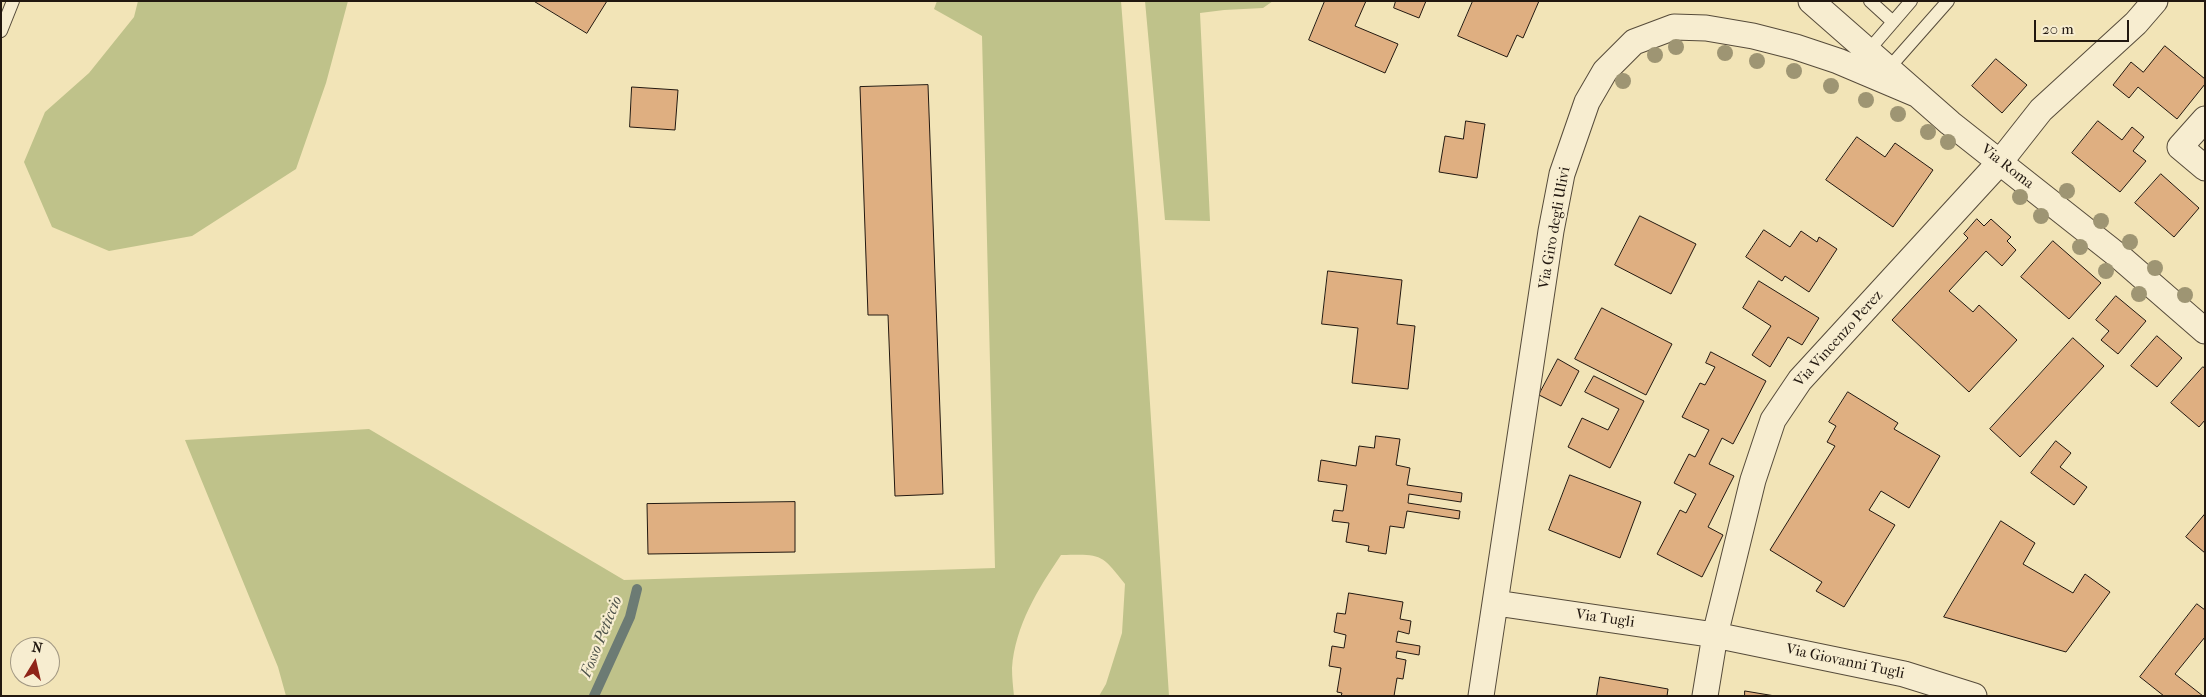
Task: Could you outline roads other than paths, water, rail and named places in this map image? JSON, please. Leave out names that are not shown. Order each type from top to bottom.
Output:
[{"type":"street","name":"Via Roma","points":[[1811,1],[1916,94],[2122,258],[2205,331]]},
{"type":"street","name":"Via Vincenzo Perez","points":[[1705,696],[1715,635],[1753,480],[1773,420],[1800,380],[2000,162],[2041,110],[2136,23],[2154,1]]},
{"type":"street","name":"Via Giro degli Ulivi","points":[[1481,696],[1551,231],[1562,174],[1587,102],[1605,71],[1634,42],[1674,27],[1706,28],[1796,46],[1838,61],[1916,94]]},
{"type":"street","points":[[2205,119],[2180,147],[2205,168]]},
{"type":"street","name":"Via Tugli","points":[[1496,603],[1715,635]]},
{"type":"street","name":"Via Giovanni Tugli","points":[[1715,635],[1904,674],[1974,696]]},
{"type":"lane","points":[[1,31],[13,1]]},
{"type":"lane","points":[[1870,1],[1894,22]]},
{"type":"lane","points":[[1868,51],[1911,1]]},
{"type":"lane","points":[[1888,69],[1948,1]]},
{"type":"waterway","name":"Fosso Peticcio","points":[[594,696],[630,617],[637,589]]}]
